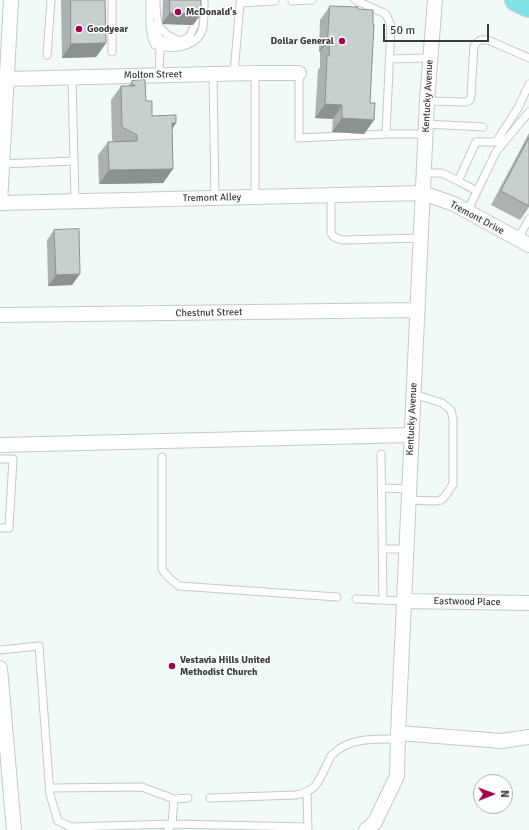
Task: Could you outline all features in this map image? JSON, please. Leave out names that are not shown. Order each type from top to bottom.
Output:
[{"type":"main road","points":[[516,0],[529,6]]},
{"type":"street","points":[[0,203],[11,0]]},
{"type":"street","name":"Kentucky Avenue","points":[[366,830],[375,822],[397,776],[408,494],[427,101],[435,0]]},
{"type":"street","name":"Molton Street","points":[[7,79],[234,73],[299,73]]},
{"type":"street","name":"Tremont Alley","points":[[0,203],[423,193]]},
{"type":"street","name":"Tremont Drive","points":[[423,193],[454,204],[524,242]]},
{"type":"street","name":"Chestnut Street","points":[[0,315],[418,310]]},
{"type":"street","points":[[0,445],[411,435]]},
{"type":"street","name":"Eastwood Place","points":[[404,601],[529,603]]},
{"type":"street","points":[[0,668],[14,830]]},
{"type":"street","points":[[398,736],[502,741],[529,737]]},
{"type":"lane","points":[[47,55],[51,0]]},
{"type":"lane","points":[[112,0],[112,52]]},
{"type":"lane","points":[[150,0],[152,38],[155,45],[173,48],[196,40],[201,32],[203,24],[204,0]]},
{"type":"lane","points":[[156,0],[156,18],[163,32],[180,41],[189,37],[195,25],[196,0]]},
{"type":"lane","points":[[292,1],[312,0]]},
{"type":"lane","points":[[355,0],[386,14],[391,26],[386,134]]},
{"type":"lane","points":[[234,73],[240,2],[275,2]]},
{"type":"lane","points":[[427,101],[466,102],[470,100],[474,46],[477,41],[481,39],[488,40],[529,58]]},
{"type":"lane","points":[[159,75],[160,46]]},
{"type":"lane","points":[[389,59],[430,58]]},
{"type":"lane","points":[[255,73],[255,197]]},
{"type":"lane","points":[[299,73],[299,138],[386,134],[426,129],[483,127]]},
{"type":"lane","points":[[213,74],[215,198]]},
{"type":"lane","points":[[72,78],[74,201]]},
{"type":"lane","points":[[458,181],[476,142],[496,142],[501,129],[518,108],[529,84]]},
{"type":"lane","points":[[467,212],[496,152],[529,112]]},
{"type":"lane","points":[[1,168],[74,161]]},
{"type":"lane","points":[[424,173],[442,173],[478,191]]},
{"type":"lane","points":[[331,195],[331,232],[332,236],[336,238],[342,240],[421,238]]},
{"type":"lane","points":[[524,242],[529,219]]},
{"type":"lane","points":[[382,488],[435,501],[441,500],[453,484],[453,419],[451,410],[442,403],[413,394]]},
{"type":"lane","points":[[381,454],[383,600]]},
{"type":"lane","points":[[162,457],[162,568],[168,578],[178,586],[337,597]]},
{"type":"lane","points":[[0,459],[13,458],[10,528],[0,528]]},
{"type":"lane","points":[[382,549],[406,549]]},
{"type":"lane","points":[[356,599],[404,601]]},
{"type":"lane","points":[[0,650],[39,646],[50,795],[58,821],[71,827],[308,829],[307,793]]},
{"type":"lane","points":[[210,798],[296,795],[307,793],[315,787],[332,754],[347,744],[368,739],[398,736]]},
{"type":"lane","points":[[50,788],[142,787],[174,799],[188,798]]},
{"type":"lane","points":[[172,828],[174,799]]},
{"type":"building","points":[[71,0],[105,0],[106,43],[71,44]]},
{"type":"building","points":[[170,0],[201,0],[201,14],[170,13]]},
{"type":"building","points":[[330,6],[358,7],[358,9],[373,10],[373,25],[374,24],[370,103],[375,103],[374,120],[342,118],[342,105],[325,104],[327,56],[329,56],[330,38],[328,37]]},
{"type":"building","points":[[145,80],[146,101],[152,101],[152,116],[176,115],[176,123],[172,123],[173,169],[109,170],[108,142],[137,141],[137,135],[122,127],[121,86],[135,86],[132,85],[132,81]]},
{"type":"building","points":[[529,138],[529,206],[501,191]]},
{"type":"building","points":[[79,229],[80,274],[56,275],[54,230]]},
{"type":"place","name":"McDonald's","points":[[178,12]]},
{"type":"place","name":"Goodyear","points":[[79,29]]},
{"type":"place","name":"Dollar General","points":[[342,41]]},
{"type":"place","name":"Vestavia Hills United Methodist Church","points":[[172,666]]}]
